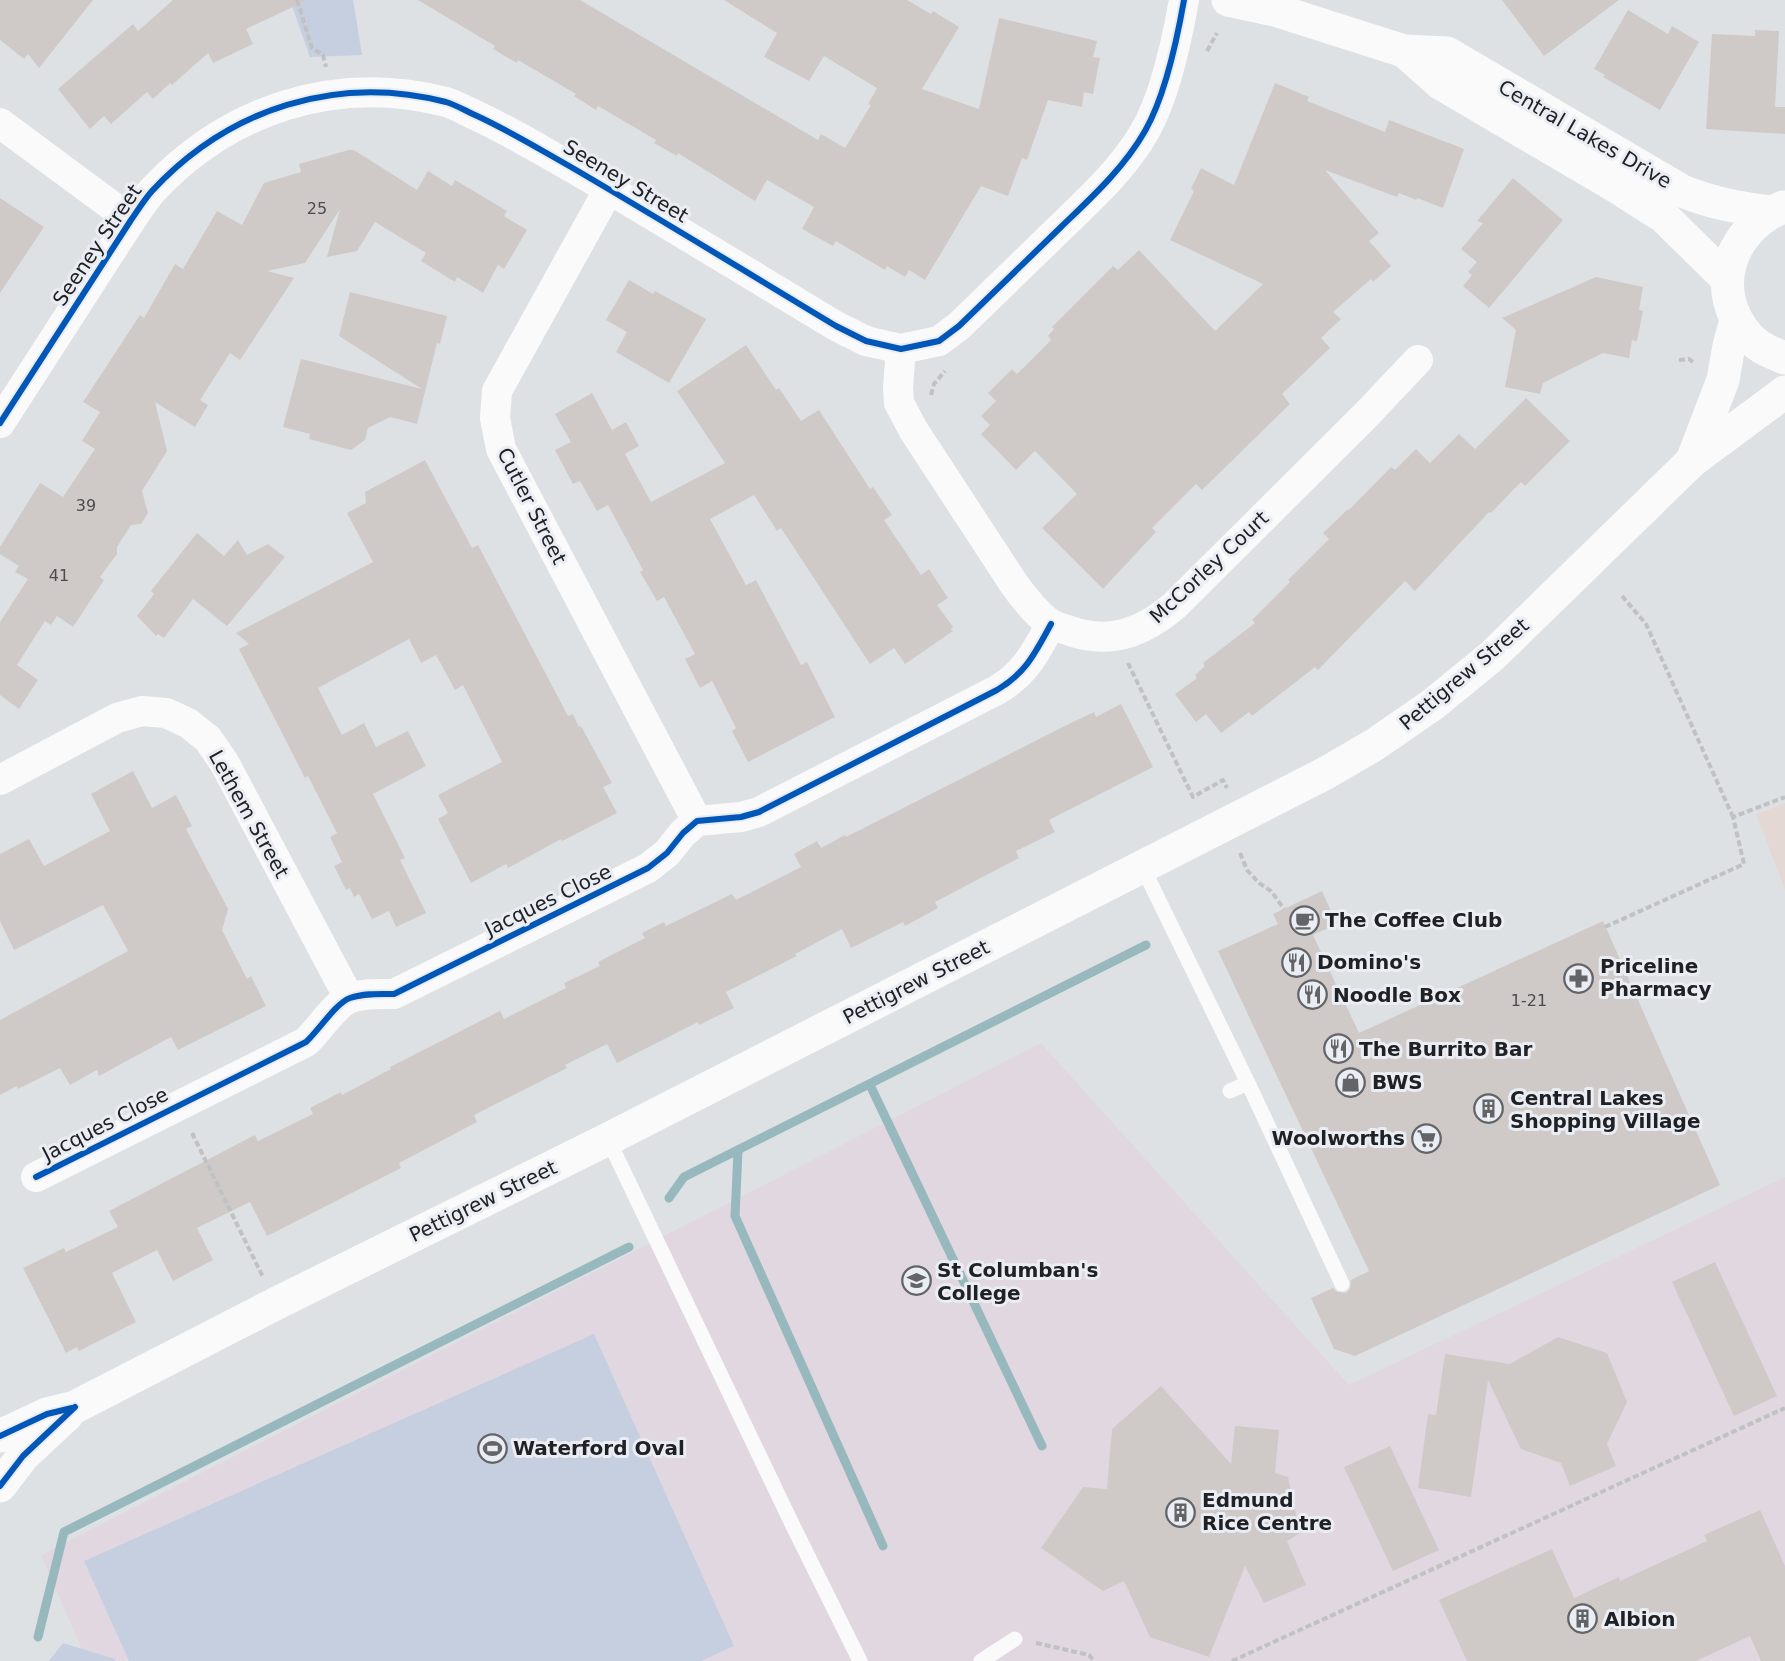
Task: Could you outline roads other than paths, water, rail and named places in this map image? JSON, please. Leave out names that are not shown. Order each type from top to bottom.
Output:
[{"type":"main road","name":"Central Lakes Drive","points":[[1228,0],[1275,10],[1404,51],[1447,53],[1682,191],[1704,200],[1736,208],[1778,209]]},
{"type":"main road","name":"Central Lakes Drive","points":[[1404,51],[1440,83],[1664,217],[1727,279]]},
{"type":"main road","points":[[1778,209],[1754,224],[1740,239],[1731,258],[1727,279],[1736,320],[1750,338],[1768,352],[1785,358]]},
{"type":"main road","name":"Pettigrew Street","points":[[1692,461],[1723,380],[1736,320]]},
{"type":"main road","name":"Pettigrew Street","points":[[0,1436],[47,1414],[75,1407],[277,1303],[608,1139],[1324,774],[1374,746],[1432,705],[1492,656],[1692,461],[1785,392]]},
{"type":"main road","name":"Pettigrew Street","points":[[0,1486],[23,1456],[75,1407]]},
{"type":"street","name":"Seeney Street","points":[[0,423],[131,220],[152,192],[182,163],[216,137],[252,117],[330,94],[408,94],[448,103],[501,127],[609,189],[836,326],[866,341],[901,349],[939,341],[959,326],[1094,195],[1125,161],[1146,130],[1161,94],[1184,0]]},
{"type":"street","points":[[0,123],[131,220]]},
{"type":"street","name":"Cutler Street","points":[[609,189],[497,391],[495,418],[501,449],[697,821]]},
{"type":"street","name":"McCorley Court","points":[[901,349],[899,403],[914,431],[1014,584],[1031,606],[1051,624],[1080,634],[1099,637],[1124,635],[1154,623],[1174,606],[1365,416],[1418,360]]},
{"type":"street","points":[[697,821],[741,817],[759,812],[997,690],[1014,680],[1026,668],[1051,624]]},
{"type":"street","name":"Lethem Street","points":[[0,780],[117,717],[142,711],[166,713],[188,723],[208,740],[225,764],[349,998]]},
{"type":"street","name":"Jacques Close","points":[[36,1177],[306,1042],[319,1030],[333,1011],[349,998],[369,994],[394,994],[648,868],[668,853],[683,833],[697,821]]},
{"type":"lane","points":[[1142,866],[1248,1083],[1342,1284]]},
{"type":"lane","points":[[1230,1091],[1248,1083]]},
{"type":"lane","points":[[608,1139],[788,1516],[860,1661]]},
{"type":"lane","points":[[981,1661],[1015,1639]]},
{"type":"waterway","points":[[669,1198],[684,1177],[1146,945]]},
{"type":"waterway","points":[[870,1085],[1042,1446]]},
{"type":"waterway","points":[[738,1151],[735,1216],[883,1546]]},
{"type":"waterway","points":[[38,1637],[64,1532],[629,1247]]},
{"type":"place","name":"The Coffee Club","points":[[1304,920]]},
{"type":"place","name":"Domino's","points":[[1296,962]]},
{"type":"place","name":"Priceline Pharmacy","points":[[1579,978]]},
{"type":"place","name":"Noodle Box","points":[[1312,995]]},
{"type":"place","name":"The Burrito Bar","points":[[1338,1049]]},
{"type":"place","name":"BWS","points":[[1351,1082]]},
{"type":"place","name":"Central Lakes Shopping Village","points":[[1489,1109]]},
{"type":"place","name":"Woolworths","points":[[1426,1138]]},
{"type":"place","name":"St Columban's College","points":[[916,1281]]},
{"type":"place","name":"Waterford Oval","points":[[492,1448]]},
{"type":"place","name":"Edmund Rice Centre","points":[[1181,1512]]},
{"type":"place","name":"Albion","points":[[1583,1619]]}]
